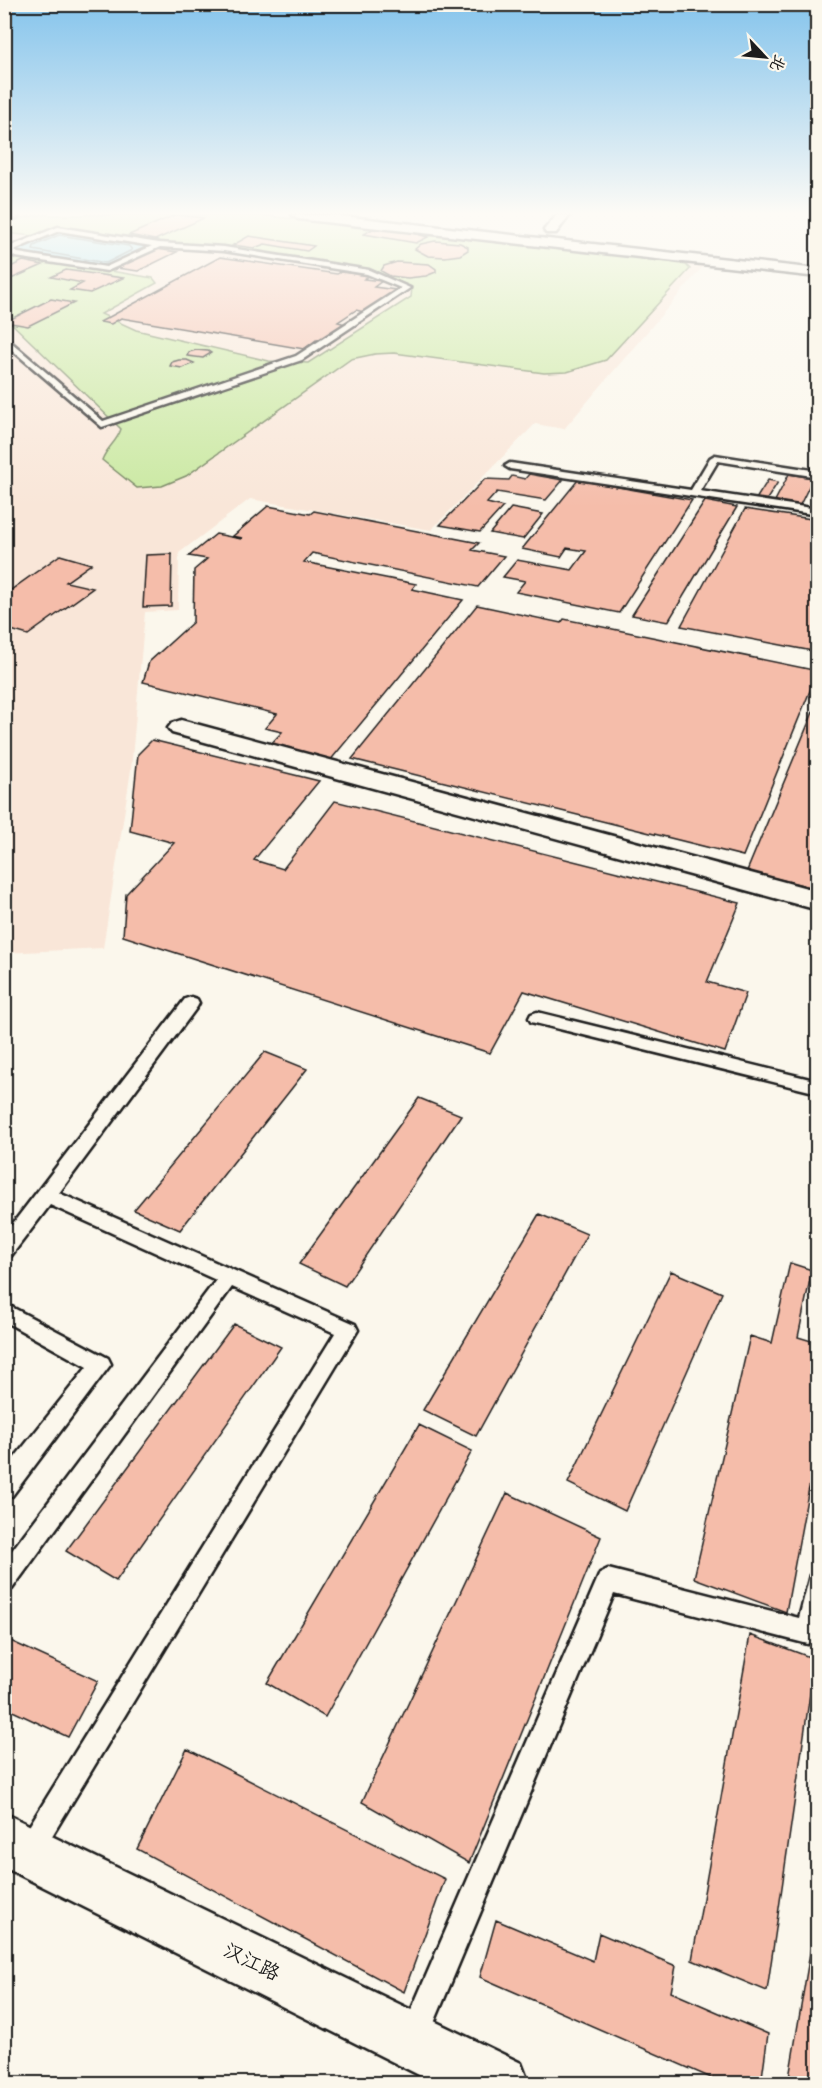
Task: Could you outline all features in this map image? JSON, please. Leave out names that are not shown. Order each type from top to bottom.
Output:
[{"type":"street","points":[[181,729],[818,901]]},
{"type":"street","name":"汉江路","points":[[16,1845],[500,2084]]},
{"type":"lane","points":[[4,338],[102,424],[298,358],[368,312]]},
{"type":"lane","points":[[694,494],[715,458],[818,474]]},
{"type":"lane","points":[[510,466],[818,512]]},
{"type":"lane","points":[[4,1250],[191,1003]]},
{"type":"lane","points":[[537,1018],[818,1088]]},
{"type":"lane","points":[[16,1845],[348,1330],[47,1196]]},
{"type":"lane","points":[[4,1581],[229,1277]]},
{"type":"lane","points":[[4,1311],[101,1364],[4,1489]]},
{"type":"lane","points":[[413,2040],[608,1581],[808,1632],[818,1583]]},
{"type":"shaded area","points":[[5,312],[664,312],[564,429],[535,424],[431,530],[250,499],[179,553],[178,610],[145,612],[131,770],[103,948],[5,953],[5,917],[9,891],[4,866]]},
{"type":"green space","points":[[5,312],[104,312],[101,314],[136,330],[269,361],[308,363],[387,312],[650,312],[606,360],[567,372],[544,373],[394,353],[351,359],[186,476],[162,486],[137,488],[102,460],[121,429],[5,317]]},
{"type":"building","points":[[24,312],[55,312],[28,326],[5,322]]},
{"type":"building","points":[[118,312],[352,312],[338,322],[346,324],[321,341],[316,340],[304,349],[121,318],[111,324],[100,322]]},
{"type":"building","points":[[196,350],[211,353],[203,358],[187,356],[189,352]]},
{"type":"building","points":[[179,360],[194,363],[182,368],[170,366],[172,362]]},
{"type":"building","points":[[529,474],[563,480],[546,500],[497,492],[487,503],[503,507],[480,532],[440,525],[485,479],[509,480],[512,476],[525,479]]},
{"type":"building","points":[[789,474],[813,478],[800,505],[775,501]]},
{"type":"building","points":[[578,480],[692,500],[619,613],[516,592],[525,581],[503,577],[517,560],[572,570],[586,551],[567,548],[561,557],[522,549]]},
{"type":"building","points":[[768,480],[778,482],[766,501],[756,499]]},
{"type":"building","points":[[705,501],[737,507],[668,622],[632,615]]},
{"type":"building","points":[[268,506],[310,514],[314,511],[479,543],[472,550],[504,556],[478,587],[312,553],[304,562],[416,584],[412,589],[463,600],[329,762],[268,747],[282,732],[265,728],[277,714],[143,682],[149,662],[193,622],[194,570],[207,559],[189,556],[216,534],[241,539],[233,536]]},
{"type":"building","points":[[511,508],[543,514],[523,539],[490,533]]},
{"type":"building","points":[[745,509],[818,520],[818,652],[681,626]]},
{"type":"building","points":[[172,554],[171,606],[143,607],[146,555]]},
{"type":"building","points":[[60,555],[91,564],[66,582],[93,588],[28,635],[4,628],[4,595]]},
{"type":"building","points":[[477,605],[561,623],[564,619],[818,671],[743,856],[352,759]]},
{"type":"building","points":[[818,700],[818,889],[747,871]]},
{"type":"building","points":[[152,740],[319,781],[254,860],[283,869],[335,801],[740,903],[707,982],[746,993],[725,1052],[524,991],[490,1053],[123,936],[126,894],[174,843],[130,831],[138,754]]},
{"type":"building","points":[[265,1052],[307,1069],[180,1230],[134,1210]]},
{"type":"building","points":[[419,1098],[461,1115],[345,1286],[299,1264]]},
{"type":"building","points":[[539,1214],[587,1234],[476,1436],[423,1410]]},
{"type":"building","points":[[790,1263],[812,1270],[798,1337],[818,1343],[818,1439],[786,1612],[694,1578],[750,1336],[772,1343]]},
{"type":"building","points":[[671,1271],[722,1293],[625,1511],[568,1483]]},
{"type":"building","points":[[234,1324],[281,1347],[116,1581],[66,1551]]},
{"type":"building","points":[[419,1425],[472,1451],[325,1717],[267,1683]]},
{"type":"building","points":[[507,1493],[601,1537],[469,1863],[362,1802]]},
{"type":"building","points":[[750,1635],[815,1659],[767,1991],[692,1960]]},
{"type":"building","points":[[4,1638],[98,1681],[68,1737],[4,1707]]},
{"type":"building","points":[[187,1749],[445,1879],[404,1992],[137,1849]]},
{"type":"building","points":[[818,1766],[818,1805],[812,1802]]},
{"type":"building","points":[[818,1905],[818,2084],[788,2084]]},
{"type":"building","points":[[496,1920],[593,1961],[599,1933],[676,1966],[671,1992],[768,2034],[761,2084],[725,2084],[480,1977]]}]
